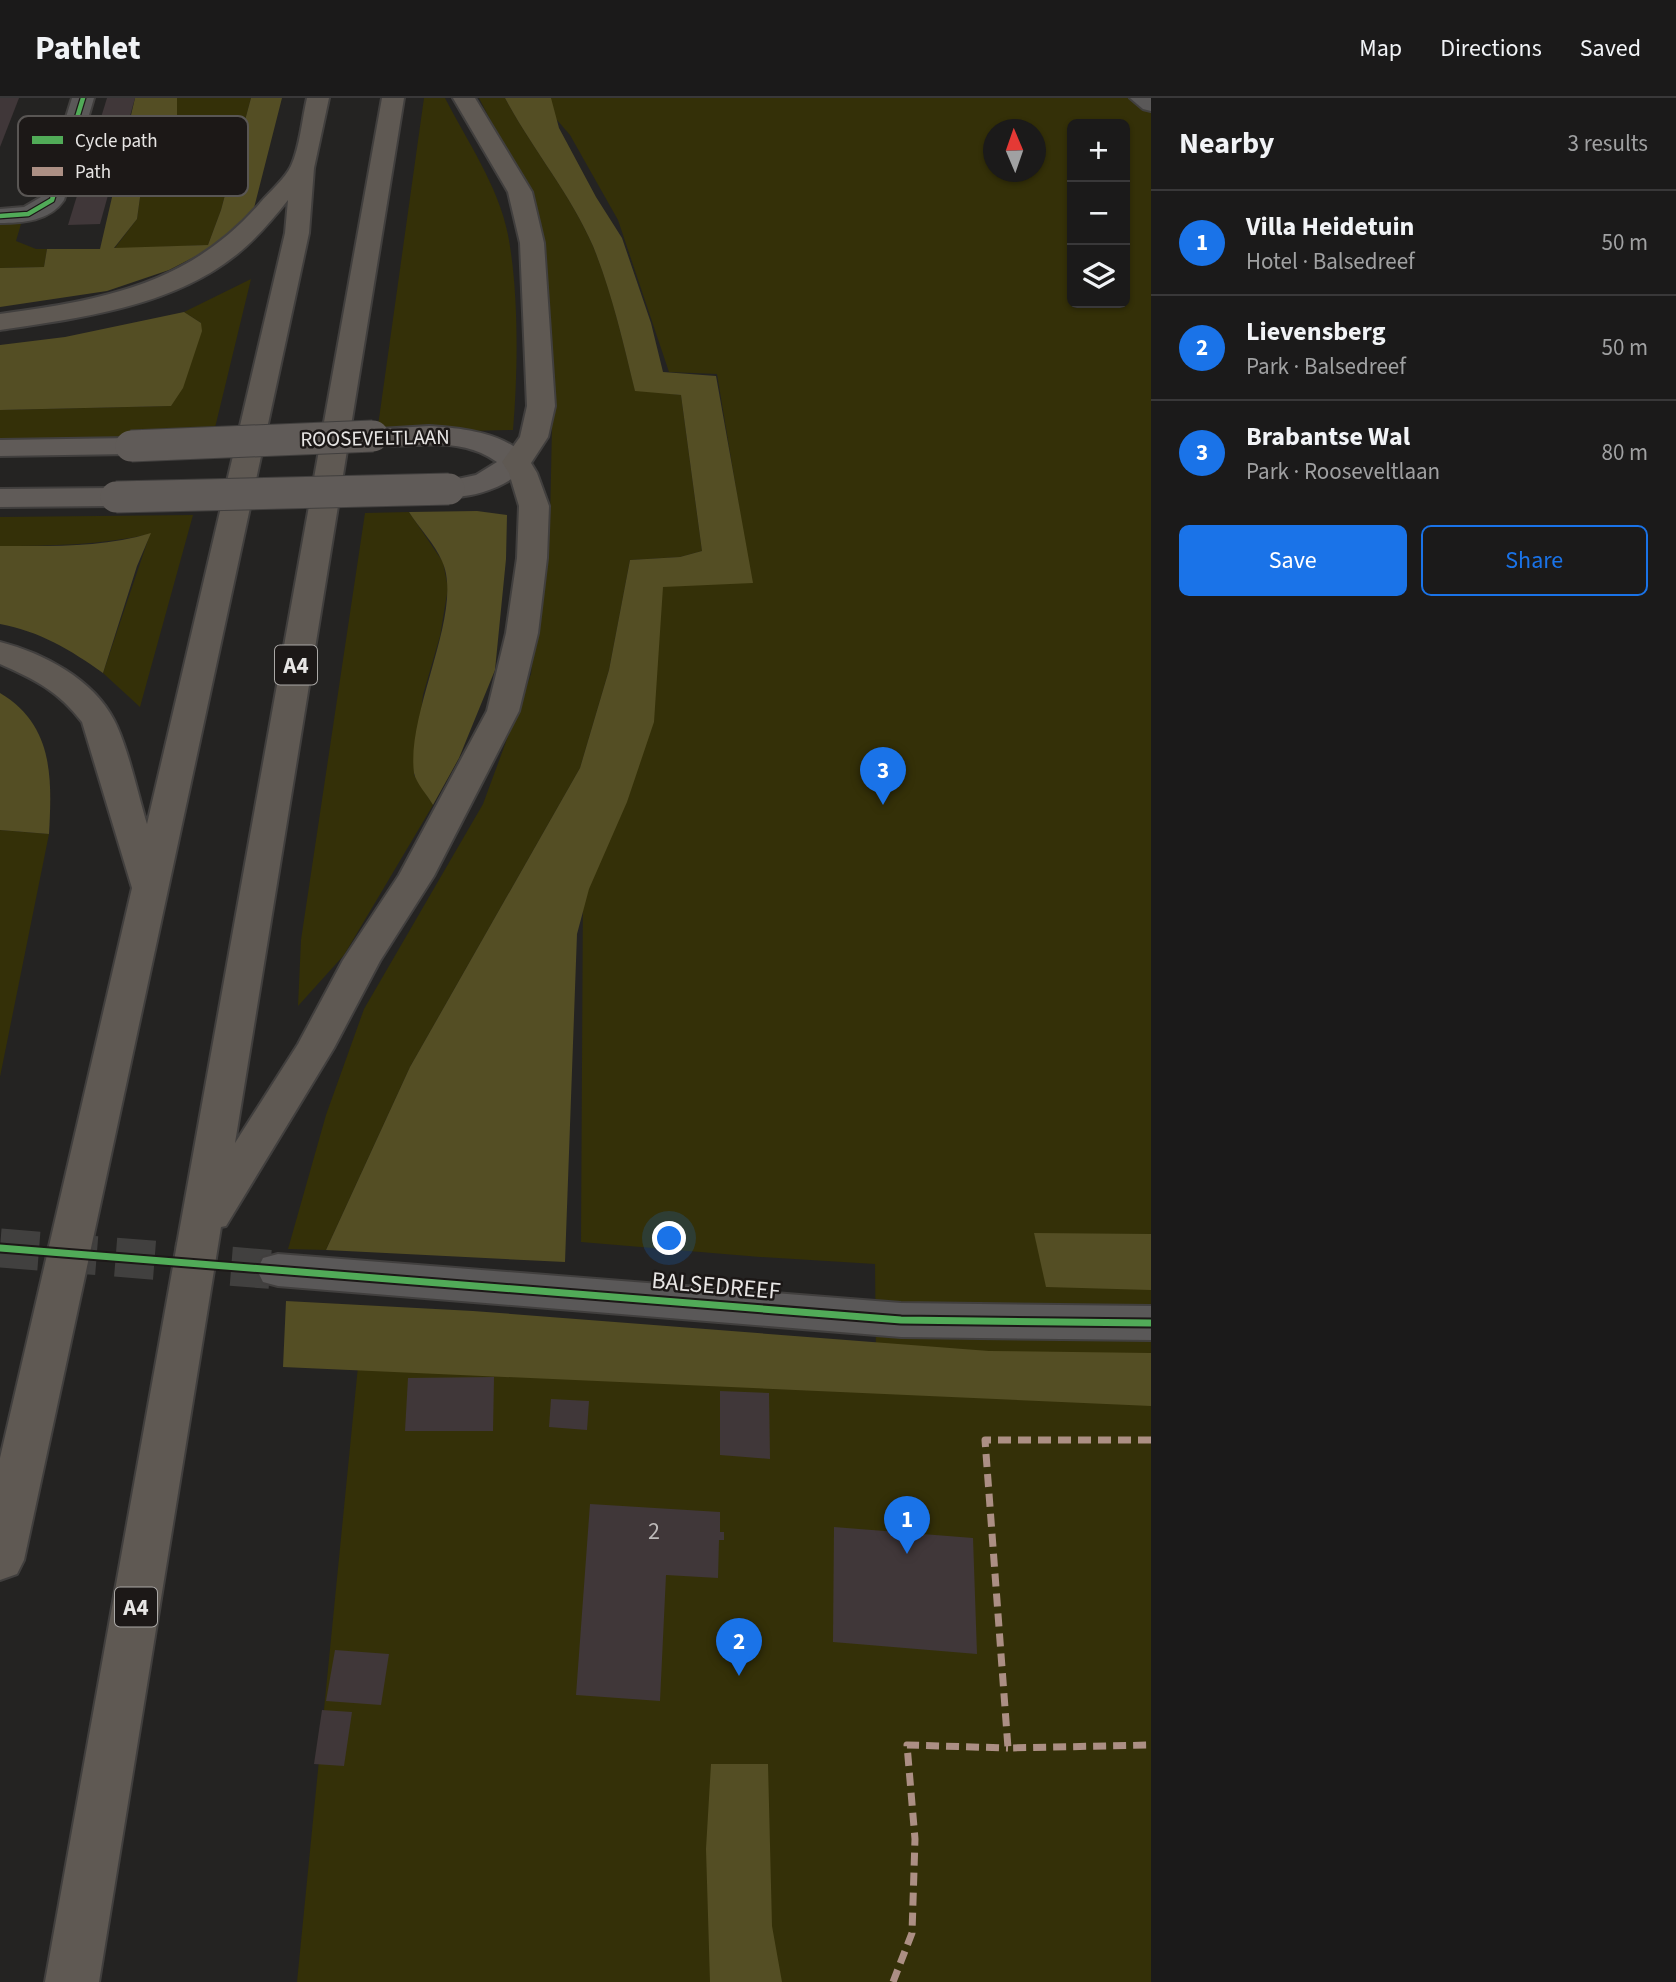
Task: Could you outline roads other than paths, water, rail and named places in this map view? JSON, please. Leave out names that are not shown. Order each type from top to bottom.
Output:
[{"type":"highway","points":[[0,1560],[297,233],[302,168],[318,98]]},
{"type":"highway","name":"A4","points":[[72,1982],[393,98]]},
{"type":"highway","points":[[464,98],[520,192],[533,243],[541,406],[538,429],[527,452],[516,462]]},
{"type":"highway","points":[[0,322],[100,304],[159,288],[190,274],[226,251],[247,232],[302,168]]},
{"type":"highway","name":"A4","points":[[200,1231],[315,1048],[362,960],[416,876],[503,711],[523,633],[532,558],[534,506],[523,473],[516,462]]},
{"type":"highway","points":[[0,652],[50,674],[77,694],[98,721],[150,890]]},
{"type":"main road","name":"ROOSEVELTLAAN","points":[[0,448],[454,435],[491,445],[516,462]]},
{"type":"main road","points":[[0,498],[449,489],[468,487],[485,481],[516,462]]},
{"type":"street","points":[[78,116],[83,98]]},
{"type":"street","points":[[1140,98],[1151,104]]},
{"type":"street","points":[[0,216],[25,216],[41,210],[53,196]]},
{"type":"street","name":"BALSEDREEF","points":[[278,1270],[901,1320],[1151,1323]]},
{"type":"tunnel","points":[[0,1248],[278,1270]]},
{"type":"place","name":"Brabantse Wal","points":[[883,805]]},
{"type":"place","name":"Villa Heidetuin","points":[[907,1554]]},
{"type":"place","name":"Lievensberg","points":[[739,1676]]}]
